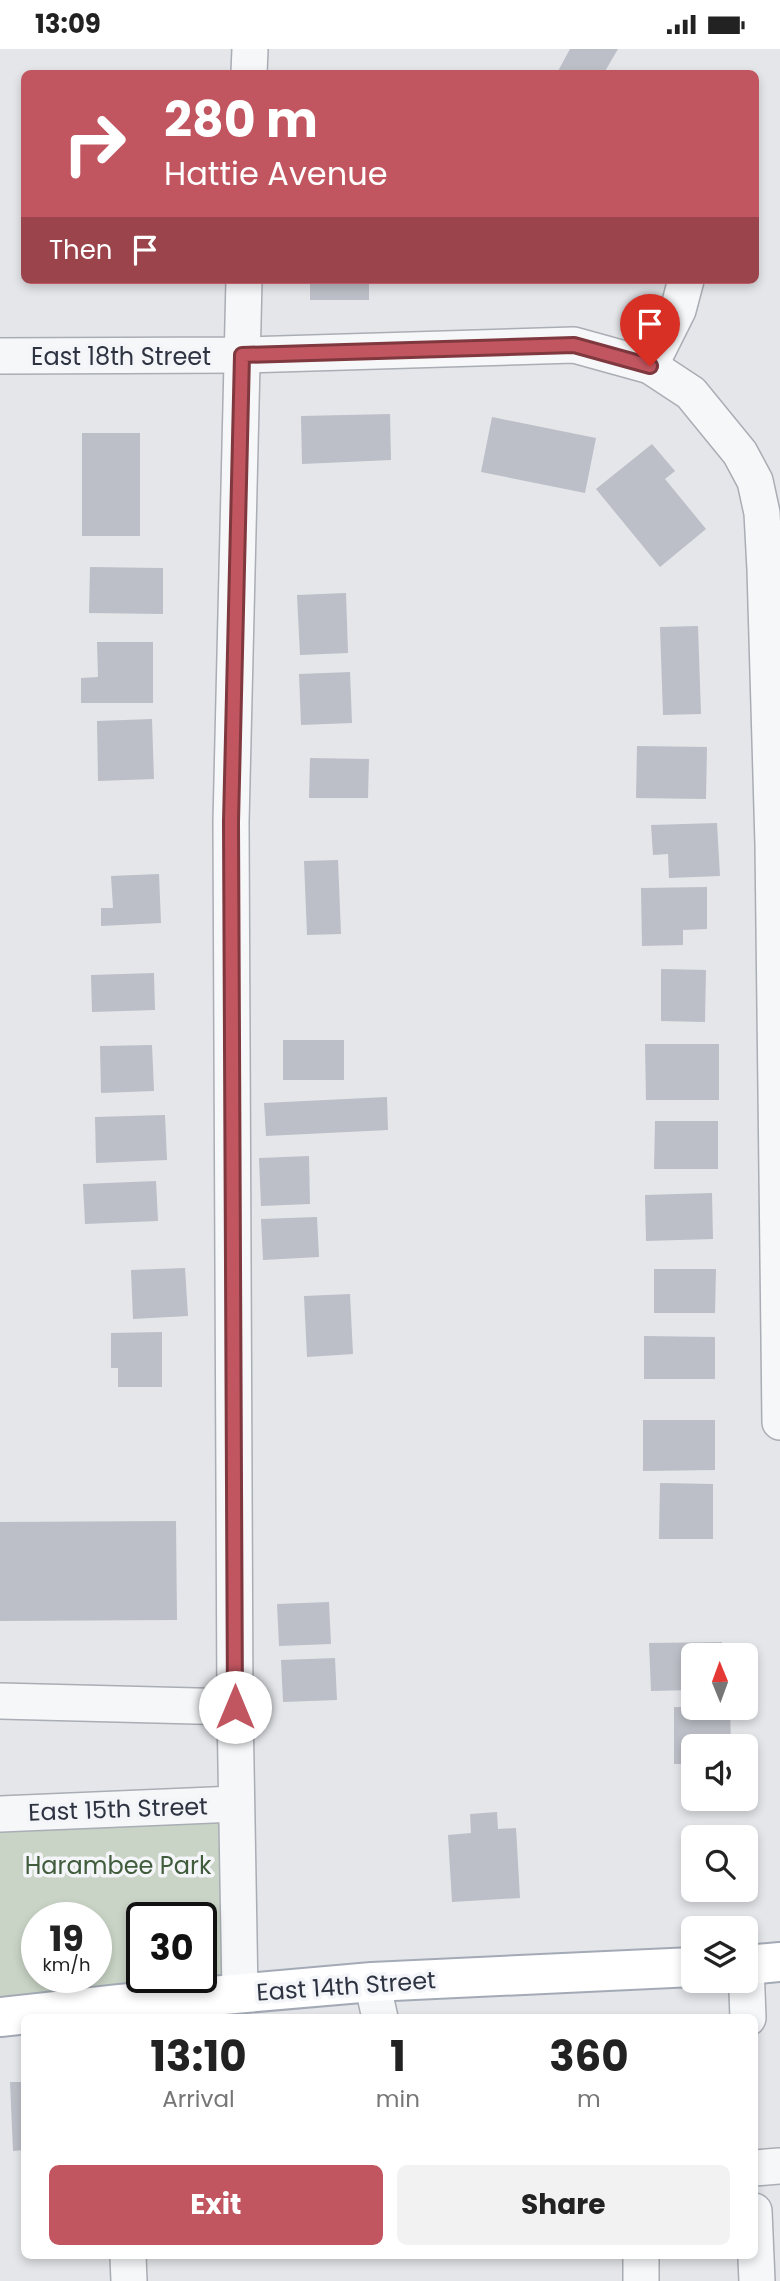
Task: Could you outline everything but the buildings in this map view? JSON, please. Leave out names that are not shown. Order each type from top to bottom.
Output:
[{"type":"main road","points":[[758,1964],[780,1962]]},
{"type":"main road","name":"East 14th Street","points":[[60,2014],[120,2011],[240,1994],[376,2000],[681,1969]]},
{"type":"main road","name":"East 14th Street","points":[[0,2017],[21,2016]]},
{"type":"street","points":[[249,70],[250,49]]},
{"type":"street","points":[[240,1994],[235,1707],[231,822],[244,284]]},
{"type":"street","points":[[650,366],[678,310],[684,284]]},
{"type":"street","name":"East 18th Street","points":[[0,356],[242,355],[574,345],[650,366],[691,393],[740,453],[755,481],[762,513],[777,844],[780,1422]]},
{"type":"street","points":[[0,1701],[235,1707]]},
{"type":"street","name":"East 15th Street","points":[[0,1814],[236,1804]]},
{"type":"street","points":[[747,1993],[748,2014]]},
{"type":"street","points":[[758,2168],[780,2167]]},
{"type":"street","points":[[128,2259],[129,2281]]},
{"type":"street","points":[[641,2259],[641,2281]]},
{"type":"street","points":[[756,2259],[757,2281]]},
{"type":"green space","name":"Harambee Park","points":[[236,1804],[240,1994],[55,2014],[21,2014],[21,2018],[0,2020],[0,1812]]},
{"type":"route","points":[[235,1707],[231,822],[242,355],[574,345],[650,366]]}]
